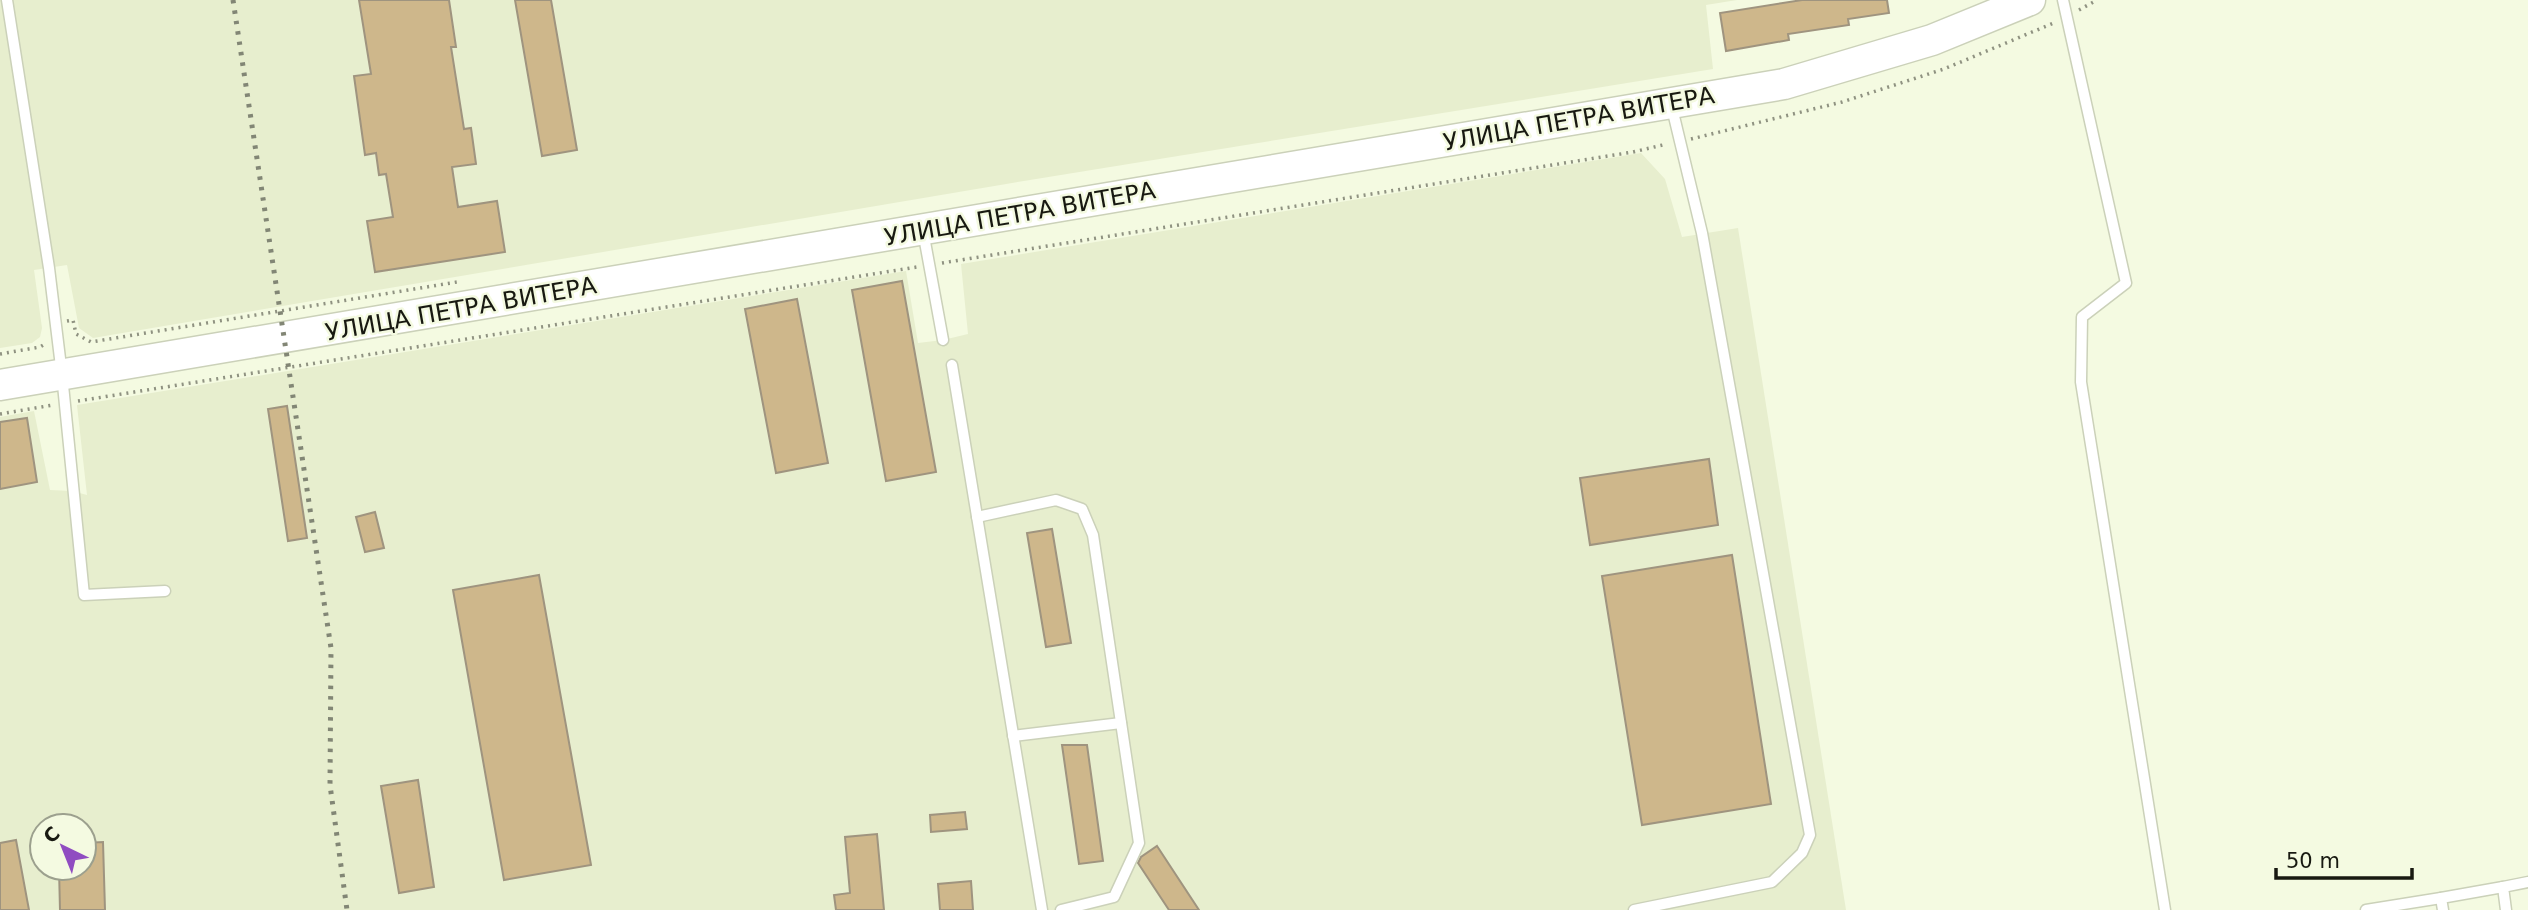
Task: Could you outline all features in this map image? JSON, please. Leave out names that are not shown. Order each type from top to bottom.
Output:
[{"type":"main road","name":"УЛИЦА ПЕТРА ВИТЕРА","points":[[0,386],[63,389],[923,230],[1784,84],[1932,40],[2030,0]]},
{"type":"lane","points":[[7,0],[49,268],[84,595],[165,592]]},
{"type":"lane","points":[[2063,0],[2126,283],[2082,317],[2081,382],[2165,910]]},
{"type":"lane","points":[[1634,910],[1772,882],[1802,853],[1810,835],[1702,233],[1671,104]]},
{"type":"lane","points":[[923,230],[943,340]]},
{"type":"lane","points":[[952,365],[1042,910]]},
{"type":"lane","points":[[977,517],[1056,500],[1082,509],[1093,535],[1139,843],[1114,897],[1061,910]]},
{"type":"lane","points":[[1013,736],[1121,723]]},
{"type":"lane","points":[[2366,910],[2528,882]]},
{"type":"lane","points":[[2503,887],[2506,910]]},
{"type":"lane","points":[[2441,898],[2443,910]]},
{"type":"path","points":[[0,414],[63,389],[929,265],[1679,142],[1842,102],[1944,69],[2067,17],[2097,0]]},
{"type":"shaded area","points":[[0,0],[1737,0],[1706,5],[1713,69],[1030,180],[93,338],[79,328],[67,265],[34,270],[42,328],[40,337],[32,343],[0,348]]},
{"type":"shaded area","points":[[1641,153],[1665,179],[1682,237],[1738,228],[1846,910],[0,910],[0,417],[34,411],[50,490],[87,495],[77,405],[906,271],[918,343],[968,334],[961,264]]},
{"type":"building","points":[[359,0],[449,0],[456,47],[451,47],[464,129],[471,128],[476,164],[452,167],[458,207],[497,201],[505,252],[375,272],[367,221],[393,217],[386,174],[379,175],[376,153],[365,155],[354,76],[371,74]]},
{"type":"building","points":[[515,0],[551,0],[577,150],[542,156]]},
{"type":"building","points":[[1802,0],[1887,0],[1889,13],[1848,19],[1849,25],[1788,34],[1789,40],[1726,51],[1720,13]]},
{"type":"building","points":[[902,281],[936,472],[886,481],[852,290]]},
{"type":"building","points":[[797,299],[828,463],[776,473],[745,309]]},
{"type":"building","points":[[287,406],[307,538],[288,541],[268,409]]},
{"type":"building","points":[[27,418],[37,482],[0,489],[0,422]]},
{"type":"building","points":[[1709,459],[1718,525],[1590,545],[1580,478]]},
{"type":"building","points":[[375,512],[384,548],[365,552],[356,517]]},
{"type":"building","points":[[1052,529],[1071,643],[1046,647],[1027,533]]},
{"type":"building","points":[[1732,555],[1771,804],[1642,825],[1602,576]]},
{"type":"building","points":[[539,575],[591,865],[504,880],[453,590]]},
{"type":"building","points":[[1062,745],[1087,745],[1103,861],[1079,864]]},
{"type":"building","points":[[418,780],[434,887],[399,893],[381,786]]},
{"type":"building","points":[[965,812],[967,829],[931,832],[930,815]]},
{"type":"building","points":[[877,834],[884,910],[836,910],[834,895],[850,893],[845,837]]},
{"type":"building","points":[[16,840],[29,910],[0,910],[0,843]]},
{"type":"building","points":[[98,842],[103,842],[105,910],[60,910],[59,882],[98,882]]},
{"type":"building","points":[[1157,846],[1199,910],[1169,910],[1138,863],[1141,857]]},
{"type":"building","points":[[971,881],[973,910],[940,910],[938,884]]},
{"type":"railway","points":[[233,0],[331,648],[330,785],[347,910]]}]
